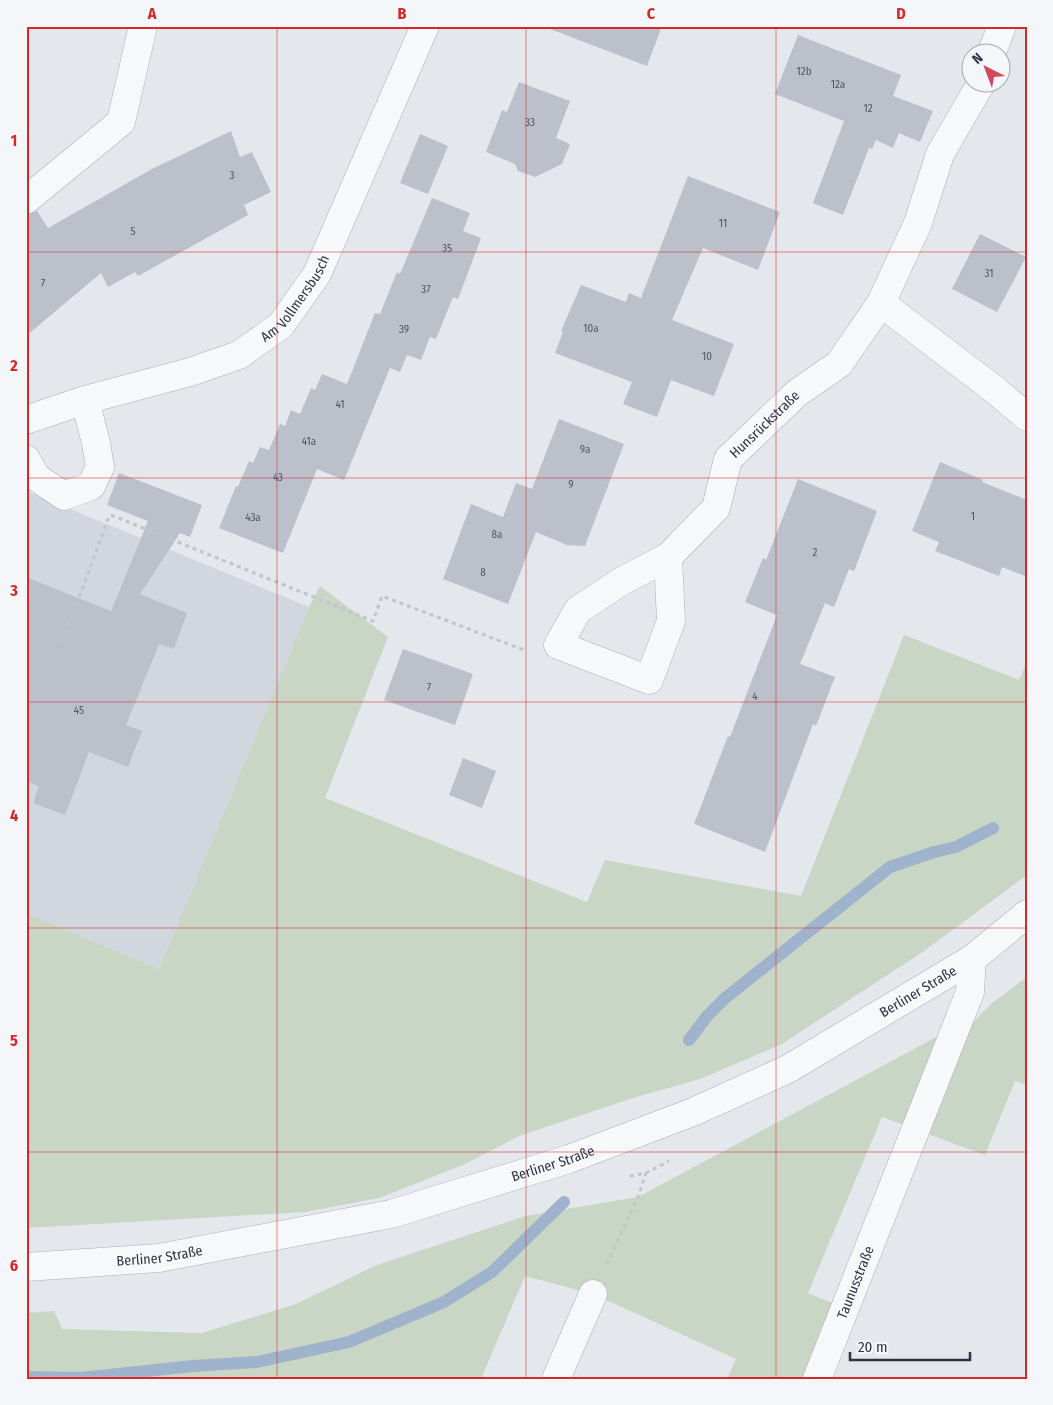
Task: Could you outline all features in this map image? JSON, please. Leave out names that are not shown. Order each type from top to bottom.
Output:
[{"type":"street","points":[[26,200],[121,122],[143,26]]},
{"type":"street","name":"Am Vollmersbusch","points":[[26,420],[85,400],[190,372],[239,355],[281,325],[317,274],[425,26]]},
{"type":"street","points":[[996,42],[1002,26]]},
{"type":"street","name":"Hunsrückstraße","points":[[558,645],[578,610],[622,581],[668,557],[716,508],[728,460],[798,394],[839,364],[880,303],[918,223],[940,154],[976,92]]},
{"type":"street","points":[[880,303],[995,390],[1027,417]]},
{"type":"street","points":[[26,459],[36,477],[64,496],[91,486],[100,467],[85,400]]},
{"type":"street","points":[[558,645],[649,680],[671,621],[668,557]]},
{"type":"street","name":"Berliner Straße","points":[[26,1267],[159,1258],[392,1214],[569,1159],[693,1112],[788,1068],[972,959],[1027,914]]},
{"type":"street","name":"Taunusstraße","points":[[817,1379],[970,992],[972,959]]},
{"type":"street","points":[[556,1379],[593,1294]]},
{"type":"path","points":[[63,642],[110,514],[372,621],[382,596],[530,653],[558,645]]},
{"type":"path","points":[[593,1294],[638,1197],[646,1173],[634,1133]]},
{"type":"shaded area","points":[[26,491],[309,607],[159,969],[26,913]]},
{"type":"green space","points":[[320,586],[388,637],[325,798],[587,902],[605,860],[801,896],[904,635],[1019,680],[1027,661],[1027,875],[924,951],[782,1044],[700,1079],[633,1098],[519,1136],[463,1165],[379,1198],[305,1212],[26,1228],[26,913],[159,969],[309,607]]},
{"type":"green space","points":[[1027,977],[1027,1085],[1015,1081],[985,1155],[882,1117],[808,1293],[839,1306],[810,1379],[727,1379],[736,1359],[593,1294],[525,1276],[481,1379],[26,1379],[26,1313],[54,1311],[62,1329],[202,1333],[296,1304],[377,1265],[525,1216],[638,1197],[940,1035],[964,1031],[991,1004]]},
{"type":"building","points":[[550,26],[662,26],[647,66],[550,29]]},
{"type":"building","points":[[798,35],[901,75],[893,96],[933,111],[920,142],[899,133],[893,148],[876,140],[872,149],[869,148],[843,215],[813,203],[844,121],[775,94]]},
{"type":"building","points":[[519,82],[570,101],[556,138],[570,144],[562,164],[535,177],[518,171],[515,164],[486,152],[502,110],[507,112]]},
{"type":"building","points":[[231,131],[240,157],[252,152],[271,192],[244,205],[248,215],[138,276],[135,272],[108,287],[101,273],[26,336],[26,215],[37,211],[48,228],[152,169]]},
{"type":"building","points":[[420,134],[448,146],[428,194],[400,183]]},
{"type":"building","points":[[688,176],[780,212],[758,270],[703,248],[672,320],[734,344],[714,396],[671,380],[657,417],[623,404],[632,382],[555,353],[563,332],[561,331],[581,285],[626,302],[629,293],[641,298]]},
{"type":"building","points":[[432,198],[470,213],[463,231],[481,238],[458,299],[453,297],[436,339],[430,337],[421,360],[407,355],[400,372],[390,368],[344,480],[317,469],[283,553],[219,528],[236,486],[238,487],[249,461],[253,463],[260,447],[269,450],[280,424],[285,426],[291,410],[300,414],[311,388],[315,390],[322,374],[347,384],[375,313],[380,314],[397,272],[400,274]]},
{"type":"building","points":[[980,234],[1026,257],[997,312],[952,289]]},
{"type":"building","points":[[559,419],[624,444],[585,546],[567,545],[536,532],[508,604],[443,579],[471,504],[503,517],[516,483],[532,489]]},
{"type":"building","points":[[940,462],[983,480],[982,482],[1027,500],[1027,577],[1002,567],[999,576],[935,551],[939,542],[912,531]]},
{"type":"building","points":[[119,473],[202,505],[190,537],[180,533],[140,594],[187,613],[174,649],[159,644],[126,725],[142,731],[128,767],[89,752],[65,815],[33,803],[39,786],[26,781],[26,577],[111,611],[148,521],[107,505]]},
{"type":"building","points":[[798,479],[877,511],[854,571],[849,569],[834,607],[825,603],[800,664],[835,677],[816,726],[813,724],[765,852],[694,824],[777,615],[745,602],[763,558],[766,560]]},
{"type":"building","points":[[403,649],[473,674],[455,725],[384,700]]},
{"type":"building","points":[[463,758],[496,771],[482,808],[449,795]]},
{"type":"waterway","points":[[689,1040],[708,1015],[724,999],[890,867],[934,852],[956,847],[993,828]]},
{"type":"waterway","points":[[26,1377],[81,1378],[193,1366],[257,1362],[349,1342],[444,1302],[492,1272],[564,1202]]}]
